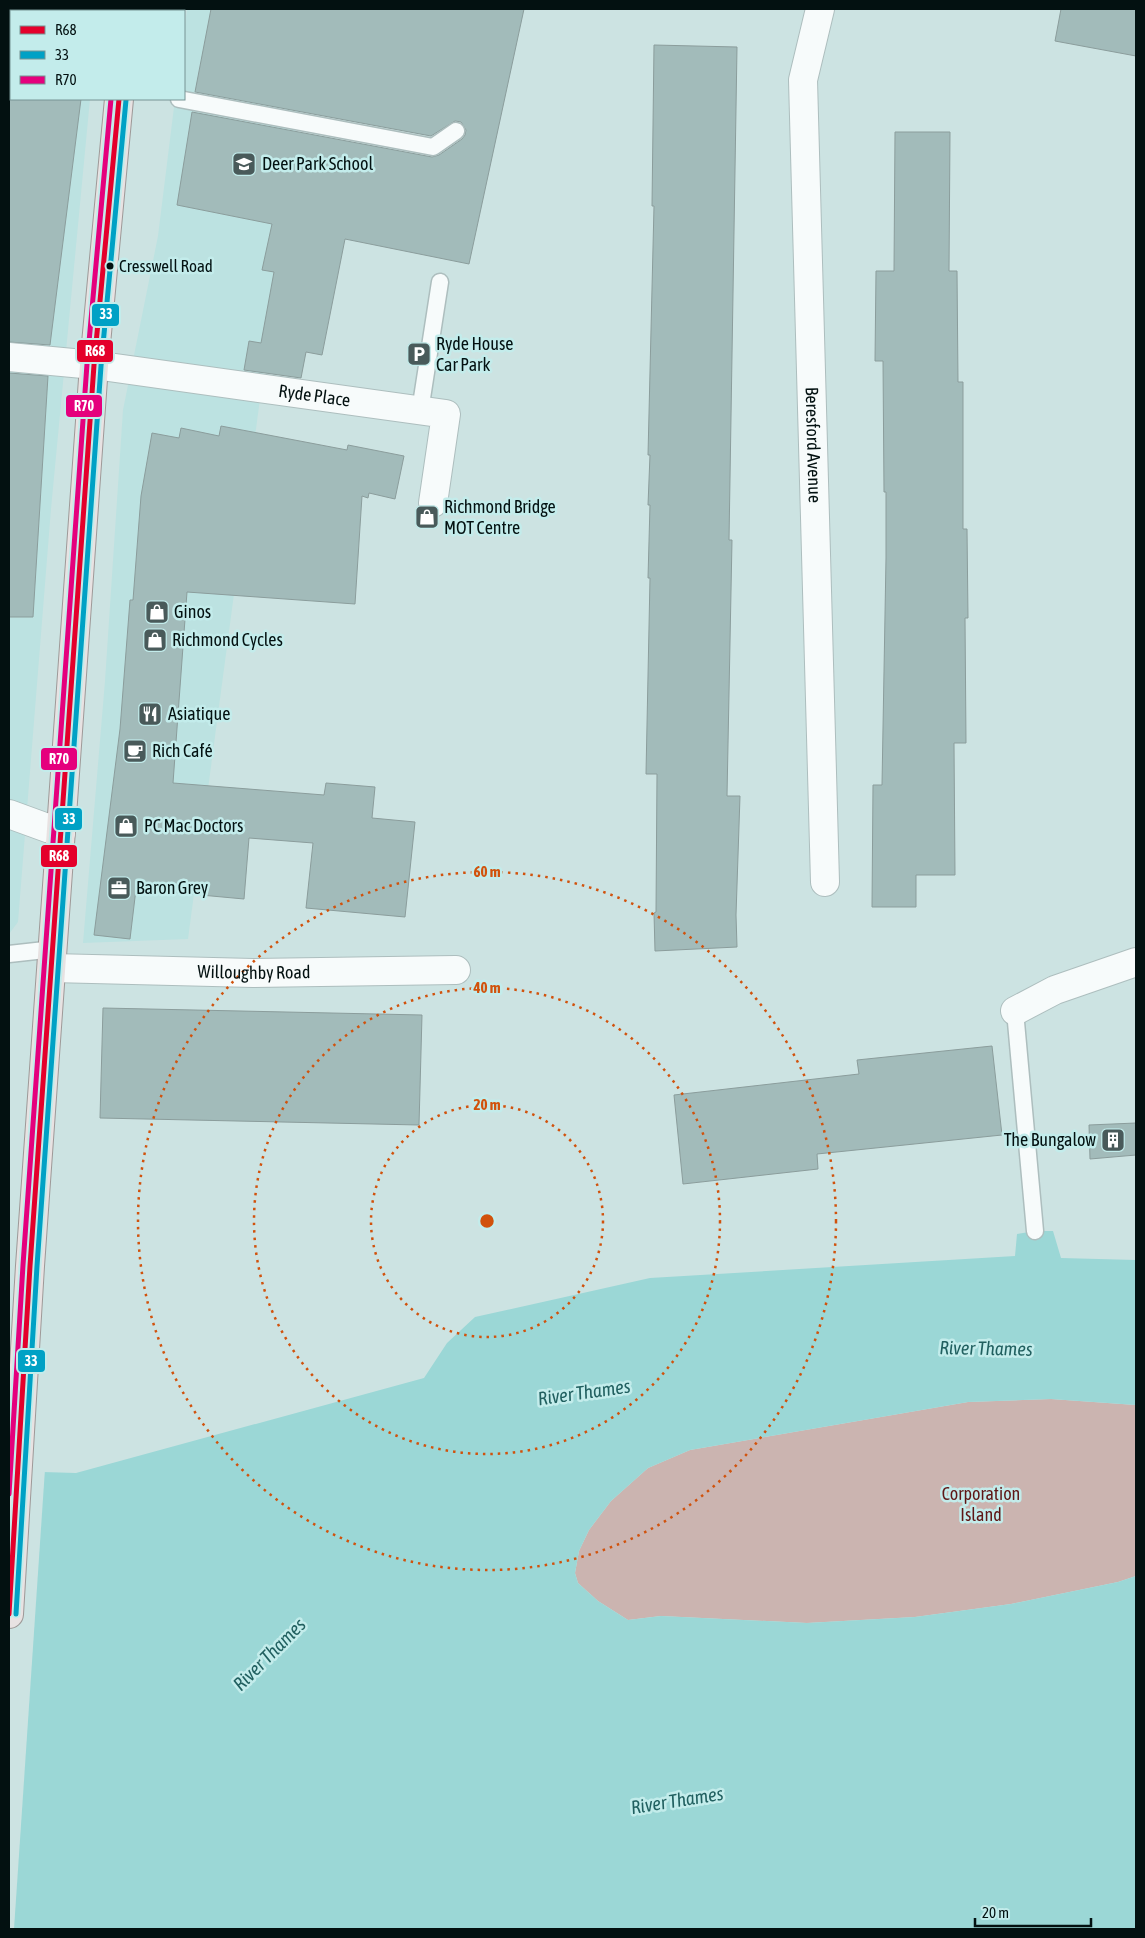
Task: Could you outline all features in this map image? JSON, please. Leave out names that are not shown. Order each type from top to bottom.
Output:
[{"type":"main road","points":[[9,1614],[29,1289],[94,365],[119,100]]},
{"type":"street","name":"Beresford Avenue","points":[[820,9],[803,80],[825,882]]},
{"type":"street","points":[[9,357],[94,365]]},
{"type":"street","name":"Ryde Place","points":[[94,365],[446,414],[433,503]]},
{"type":"street","points":[[9,814],[62,833]]},
{"type":"street","name":"Willoughby Road","points":[[53,959],[253,973],[456,970]]},
{"type":"street","points":[[1015,1010],[1056,990],[1136,962]]},
{"type":"lane","points":[[184,100],[433,146],[456,131]]},
{"type":"lane","points":[[420,411],[440,282]]},
{"type":"lane","points":[[9,954],[53,959]]},
{"type":"lane","points":[[1015,1010],[1035,1231]]},
{"type":"shaded area","points":[[9,9],[99,9],[10,10],[10,100],[90,100],[51,509],[18,922],[9,934]]},
{"type":"shaded area","points":[[187,9],[312,9],[188,939],[83,943],[105,681],[123,410],[158,236],[175,100],[185,100],[185,26]]},
{"type":"green space","name":"Corporation Island","points":[[1051,1399],[1136,1405],[1136,1576],[1118,1582],[1011,1604],[915,1617],[807,1623],[661,1616],[628,1620],[598,1601],[578,1583],[575,1573],[579,1551],[589,1530],[611,1501],[648,1468],[690,1450],[968,1402]]},
{"type":"water","name":"River Thames","points":[[1053,1231],[1061,1258],[1136,1260],[1136,1405],[1051,1399],[968,1402],[690,1450],[648,1468],[611,1501],[589,1530],[579,1551],[575,1573],[578,1583],[598,1601],[628,1620],[661,1616],[807,1623],[915,1617],[1011,1604],[1118,1582],[1136,1576],[1136,1929],[9,1929],[9,1471],[76,1473],[424,1378],[447,1343],[475,1317],[650,1278],[1015,1256],[1017,1234]]},
{"type":"pier","points":[[9,1469],[45,1469],[14,1929],[9,1929]]},
{"type":"building","points":[[211,9],[524,9],[469,264],[345,239],[322,355],[306,352],[301,378],[244,370],[249,341],[261,343],[274,272],[262,270],[272,224],[177,205],[192,112],[432,157],[439,155],[462,139],[466,130],[461,122],[455,121],[431,136],[195,92]]},
{"type":"building","points":[[1061,9],[1136,9],[1136,56],[1055,41]]},
{"type":"building","points":[[654,45],[737,47],[729,540],[732,540],[727,796],[740,796],[736,915],[737,947],[655,951],[657,774],[646,774],[650,578],[648,578],[650,505],[648,505],[650,455],[648,455],[654,206],[652,206]]},
{"type":"building","points":[[9,99],[81,100],[50,345],[9,342]]},
{"type":"building","points":[[895,132],[950,132],[949,271],[957,271],[958,382],[963,382],[963,529],[967,529],[968,618],[965,618],[966,743],[954,743],[955,875],[916,875],[916,907],[872,907],[873,785],[882,785],[886,558],[883,361],[875,361],[876,271],[894,271]]},
{"type":"building","points":[[9,373],[48,376],[33,617],[9,617]]},
{"type":"building","points":[[221,426],[347,450],[348,445],[404,456],[395,499],[369,493],[368,498],[362,496],[355,604],[187,592],[173,783],[324,795],[326,783],[375,787],[372,818],[415,822],[405,917],[306,908],[313,843],[249,838],[244,899],[136,889],[130,939],[94,935],[120,729],[130,600],[133,600],[141,496],[152,433],[179,438],[181,428],[219,436]]},
{"type":"building","points":[[103,1008],[422,1015],[419,1125],[100,1118]]},
{"type":"building","points":[[992,1046],[1002,1135],[817,1154],[818,1169],[683,1184],[674,1095],[859,1074],[857,1060]]},
{"type":"building","name":"The Bungalow","points":[[1136,1123],[1136,1155],[1090,1159],[1089,1125]]},
{"type":"transit line","name":"R70","points":[[9,1494],[23,1265],[87,364],[111,100]]},
{"type":"transit line","name":"R68","points":[[9,1614],[30,1266],[94,365],[119,100]]},
{"type":"transit line","name":"33","points":[[16,1614],[37,1266],[101,366],[126,100]]},
{"type":"place","name":"Deer Park School","points":[[244,164]]},
{"type":"place","name":"Cresswell Road","points":[[110,266]]},
{"type":"place","name":"Ryde House Car Park","points":[[419,354]]},
{"type":"place","name":"Richmond Bridge MOT Centre","points":[[427,517]]},
{"type":"place","name":"Ginos","points":[[157,612]]},
{"type":"place","name":"Richmond Cycles","points":[[155,640]]},
{"type":"place","name":"Asiatique","points":[[150,714]]},
{"type":"place","name":"Rich Café","points":[[135,751]]},
{"type":"place","name":"PC Mac Doctors","points":[[126,826]]},
{"type":"place","name":"Baron Grey","points":[[119,888]]},
{"type":"place","name":"The Bungalow","points":[[1113,1140]]}]
